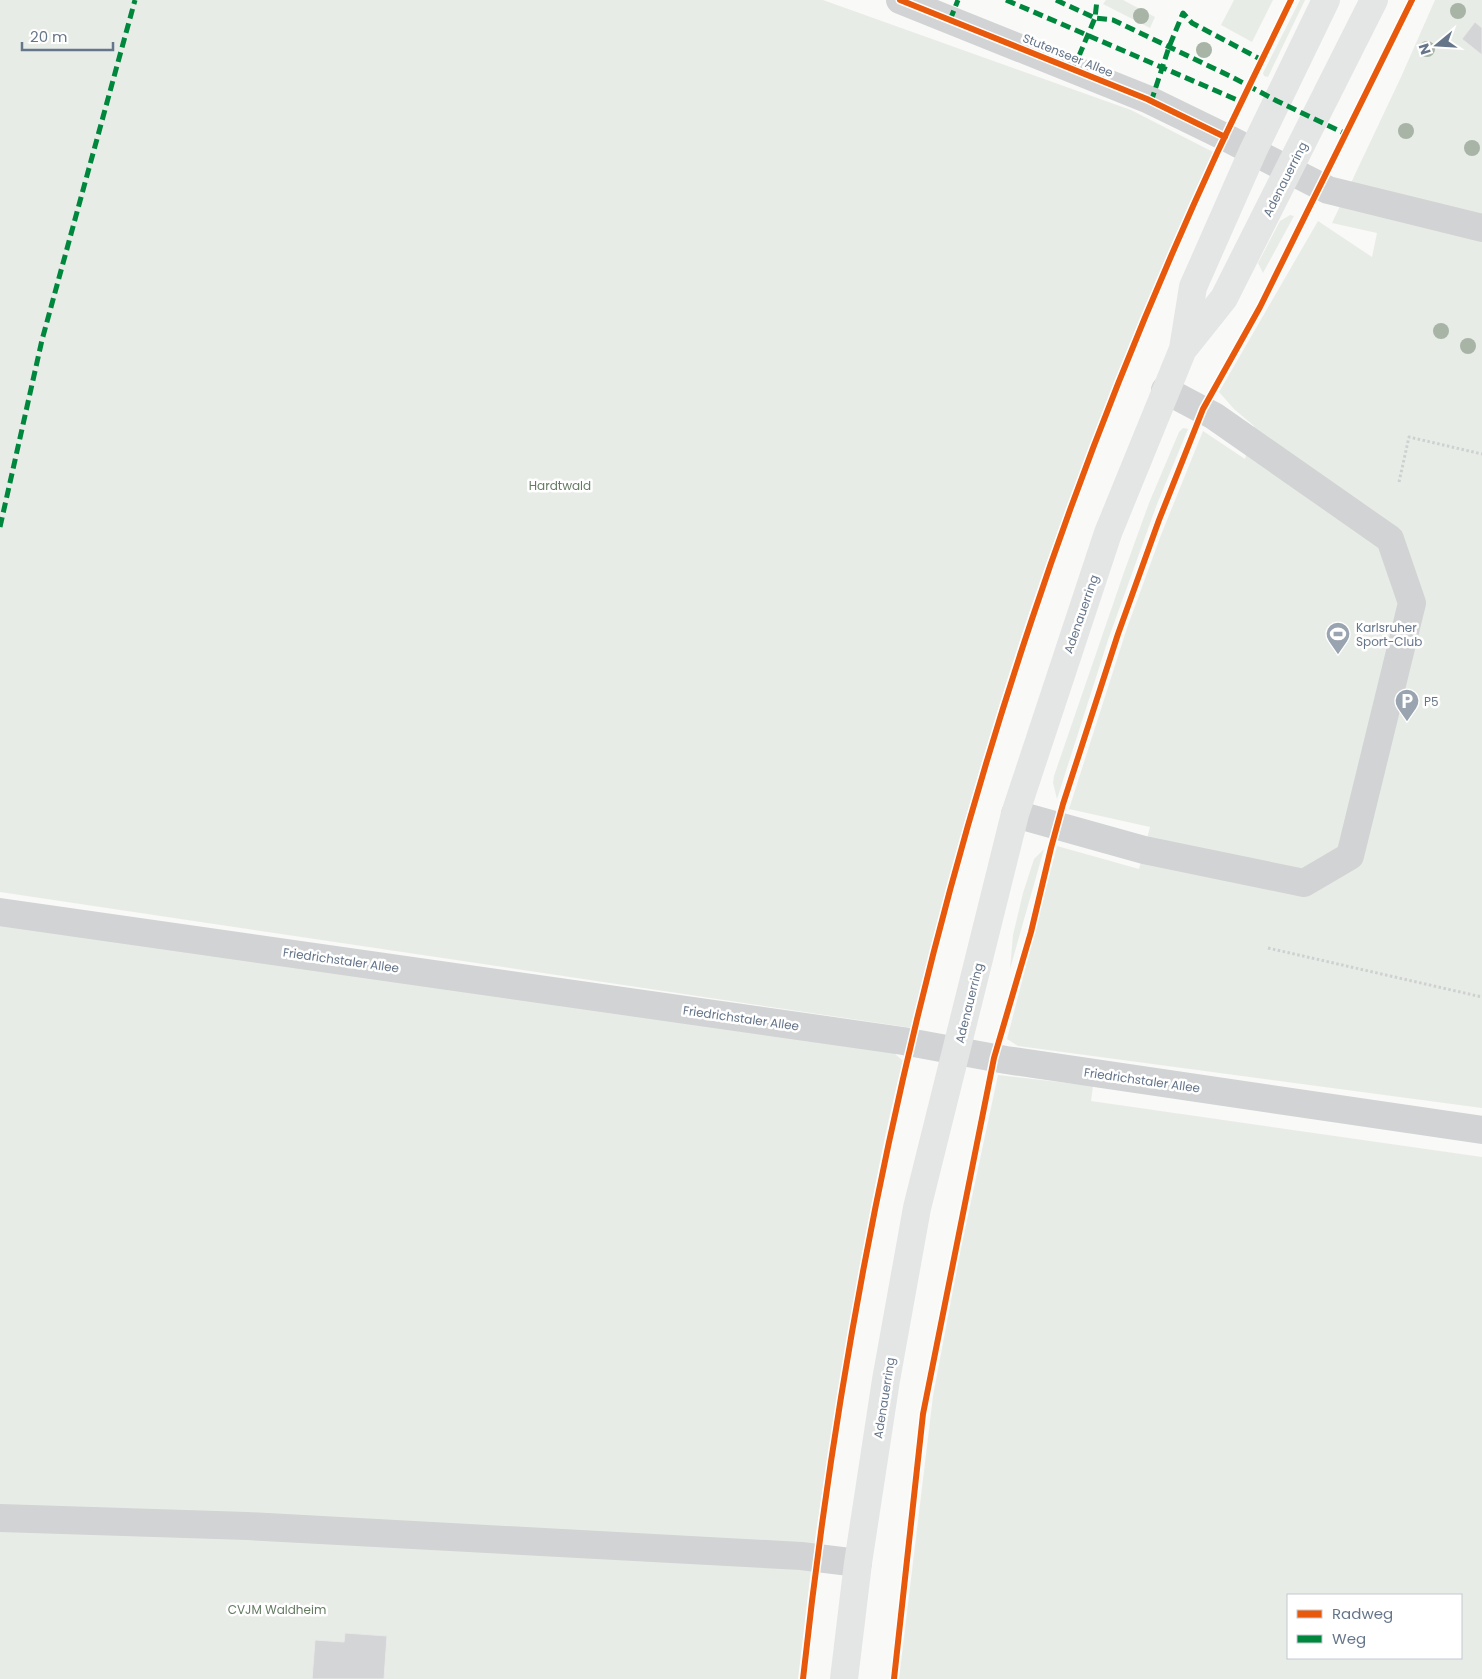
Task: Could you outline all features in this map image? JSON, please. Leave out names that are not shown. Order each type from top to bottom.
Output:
[{"type":"main road","name":"Adenauerring","points":[[844,1679],[858,1563],[886,1380],[917,1208],[1015,814],[1108,533],[1183,349],[1194,287],[1253,151],[1326,0]]},
{"type":"main road","name":"Adenauerring","points":[[1183,349],[1224,298],[1374,0]]},
{"type":"lane","name":"Stutenseer Allee","points":[[900,0],[1147,99],[1328,190],[1482,228]]},
{"type":"lane","points":[[1015,814],[1144,850],[1304,882],[1350,856],[1412,603],[1390,539],[1214,416],[1165,390]]},
{"type":"lane","name":"Friedrichstaler Allee","points":[[0,912],[876,1037],[1016,1061],[1482,1130]]},
{"type":"lane","points":[[0,1518],[247,1526],[801,1556],[858,1563]]},
{"type":"path","points":[[1400,482],[1410,437],[1482,454]]},
{"type":"path","points":[[1268,948],[1482,997]]},
{"type":"green space","name":"Hardtwald","points":[[0,0],[823,0],[1131,110],[1213,152],[1116,382],[1070,498],[1028,616],[965,820],[912,1028],[0,892]]},
{"type":"green space","points":[[1106,0],[1123,0],[1155,17],[1150,28],[1103,4]]},
{"type":"green space","points":[[1234,0],[1273,0],[1252,42],[1221,25]]},
{"type":"green space","points":[[1300,0],[1305,0],[1268,77],[1264,76],[1263,73]]},
{"type":"green space","name":"Karlsruher Sport-Club","points":[[1435,0],[1482,0],[1482,1108],[1018,1046],[1007,1039],[1057,846],[1139,869],[1150,827],[1069,809],[1127,628],[1161,535],[1203,431],[1245,459],[1254,426],[1234,409],[1219,392],[1318,221],[1372,257],[1377,233],[1332,223]]},
{"type":"green space","points":[[1290,215],[1294,216],[1263,273],[1258,263],[1280,221]]},
{"type":"green space","points":[[1183,428],[1188,429],[1157,504],[1108,640],[1057,799],[1053,783],[1054,776],[1149,503],[1179,432]]},
{"type":"green space","points":[[1044,849],[1010,969],[1013,935],[1023,893],[1034,859]]},
{"type":"green space","points":[[0,921],[894,1053],[903,1061],[885,1138],[860,1266],[814,1546],[0,1509]]},
{"type":"green space","points":[[998,1075],[1093,1086],[1091,1101],[1482,1157],[1482,1679],[899,1679],[933,1396],[960,1253]]},
{"type":"green space","name":"CVJM Waldheim","points":[[0,1527],[209,1534],[811,1570],[798,1679],[0,1679]]},
{"type":"building","points":[[1475,22],[1482,28],[1482,55],[1462,39]]},
{"type":"building","name":"CVJM Waldheim","points":[[345,1633],[387,1636],[384,1679],[312,1679],[315,1640],[344,1642]]},
{"type":"marked path","points":[[0,527],[42,340],[135,0]]},
{"type":"marked path","points":[[950,20],[958,0]]},
{"type":"marked path","points":[[1006,0],[1242,102]]},
{"type":"marked path","points":[[1056,0],[1095,18],[1113,20],[1346,134]]},
{"type":"marked path","points":[[1073,70],[1095,18],[1097,0]]},
{"type":"marked path","points":[[1151,102],[1169,47],[1183,13],[1192,23],[1262,60]]},
{"type":"cycle path","points":[[900,0],[1147,99],[1225,137]]},
{"type":"cycle path","points":[[803,1679],[819,1544],[862,1276],[919,1010],[953,879],[991,748],[1052,559],[1142,324],[1192,208],[1291,0]]},
{"type":"cycle path","points":[[894,1679],[923,1414],[994,1058],[1031,932],[1063,804],[1118,634],[1159,520],[1203,409],[1260,307],[1412,0]]},
{"type":"place","name":"Karlsruher Sport-Club","points":[[1338,655]]},
{"type":"place","name":"P5","points":[[1407,722]]}]
